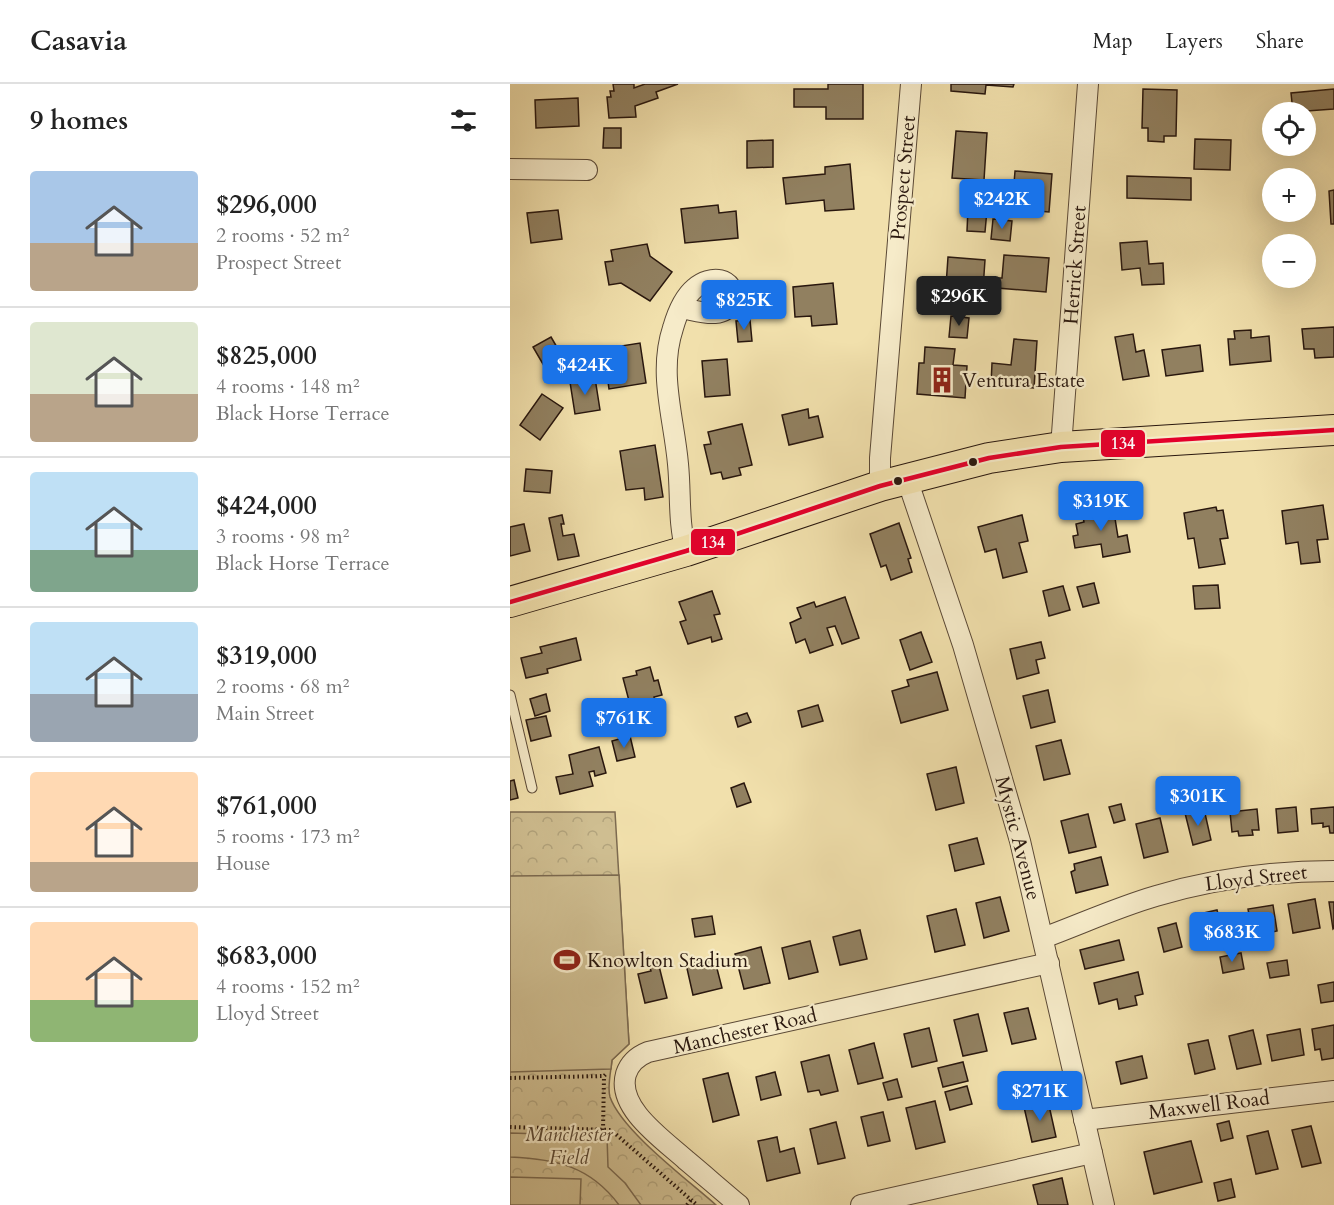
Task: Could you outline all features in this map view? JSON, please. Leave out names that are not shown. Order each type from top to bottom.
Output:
[{"type":"main road","points":[[510,602],[686,551],[893,483],[989,458],[1061,447],[1334,430]]},
{"type":"street","name":"Prospect Street","points":[[893,483],[880,458],[911,84]]},
{"type":"street","name":"Herrick Street","points":[[1061,447],[1088,84]]},
{"type":"street","points":[[510,169],[587,170]]},
{"type":"street","points":[[681,308],[673,325],[668,346],[666,388],[678,463],[680,526],[686,551]]},
{"type":"street","name":"Mystic Avenue","points":[[893,483],[970,668],[1023,851],[1104,1205]]},
{"type":"street","name":"Lloyd Street","points":[[1043,938],[1144,900],[1190,887],[1271,874],[1334,871]]},
{"type":"street","name":"Manchester Road","points":[[626,1075],[636,1058],[648,1052],[1049,963]]},
{"type":"street","points":[[626,1075],[624,1089],[642,1119],[739,1205]]},
{"type":"street","name":"Maxwell Road","points":[[1084,1120],[1334,1090]]},
{"type":"street","points":[[861,1205],[1092,1153]]},
{"type":"lane","points":[[510,695],[532,788]]},
{"type":"path","points":[[603,1130],[604,1076],[606,1072],[626,1075]]},
{"type":"path","points":[[510,1078],[604,1076]]},
{"type":"path","points":[[510,1127],[611,1130],[697,1205]]},
{"type":"path","points":[[687,1205],[691,1200]]},
{"type":"green space","name":"Manchester Field","points":[[510,812],[615,812],[629,1044],[612,1060],[610,1097],[617,1110],[641,1140],[716,1205],[510,1205]]},
{"type":"green space","name":"Knowlton Stadium","points":[[619,875],[629,1044],[612,1060],[611,1069],[510,1072],[510,876]]},
{"type":"green space","points":[[510,1133],[607,1136],[608,1167],[625,1183],[641,1205],[619,1205],[596,1181],[571,1167],[542,1160],[510,1157]]},
{"type":"green space","points":[[510,1177],[581,1179],[580,1205],[510,1205]]},
{"type":"building","points":[[613,84],[634,84],[634,88],[645,84],[678,84],[656,92],[658,98],[635,106],[636,117],[609,118],[607,97],[611,97],[610,91],[614,91]]},
{"type":"building","points":[[828,84],[863,84],[863,119],[826,119],[826,107],[794,107],[794,89],[828,89]]},
{"type":"building","points":[[951,84],[1014,84],[1013,87],[986,85],[985,94],[951,91]]},
{"type":"building","points":[[1143,89],[1177,90],[1176,136],[1164,136],[1164,142],[1148,141],[1148,128],[1142,128]]},
{"type":"building","points":[[1334,89],[1334,109],[1316,110],[1316,102],[1292,102],[1291,93]]},
{"type":"building","points":[[578,98],[579,126],[536,128],[535,100]]},
{"type":"building","points":[[604,128],[621,128],[621,148],[603,148]]},
{"type":"building","points":[[956,131],[987,133],[984,180],[952,178]]},
{"type":"building","points":[[1195,139],[1231,140],[1230,170],[1194,169]]},
{"type":"building","points":[[773,140],[773,167],[747,168],[747,141]]},
{"type":"building","points":[[850,164],[854,209],[825,211],[824,200],[786,204],[783,178],[825,174],[825,167]]},
{"type":"building","points":[[1015,171],[1052,174],[1049,212],[1012,209]]},
{"type":"building","points":[[1127,176],[1191,178],[1191,200],[1127,198]]},
{"type":"building","points":[[1334,190],[1334,224],[1331,224],[1329,191]]},
{"type":"building","points":[[718,205],[719,213],[736,211],[738,238],[685,243],[681,209]]},
{"type":"building","points":[[968,209],[987,210],[985,232],[967,231]]},
{"type":"building","points":[[558,210],[562,239],[531,243],[527,213]]},
{"type":"building","points":[[993,219],[1012,221],[1010,241],[991,239]]},
{"type":"building","points":[[1147,241],[1149,264],[1163,263],[1164,284],[1142,285],[1140,268],[1122,270],[1120,243]]},
{"type":"building","points":[[647,244],[650,256],[672,272],[650,301],[621,283],[609,285],[605,262],[613,261],[611,250]]},
{"type":"building","points":[[1004,255],[1049,258],[1046,292],[997,288],[998,278],[1002,278]]},
{"type":"building","points":[[948,257],[985,260],[983,289],[946,286]]},
{"type":"building","points":[[769,283],[770,302],[754,304],[752,284]]},
{"type":"building","points":[[833,283],[837,324],[812,326],[811,316],[795,317],[793,287]]},
{"type":"building","points":[[951,316],[969,318],[967,338],[949,337]]},
{"type":"building","points":[[750,320],[752,341],[738,342],[736,321]]},
{"type":"building","points":[[1334,327],[1334,357],[1315,358],[1314,349],[1304,349],[1302,329]]},
{"type":"building","points":[[1251,330],[1251,338],[1269,336],[1271,361],[1230,365],[1228,339],[1235,339],[1234,331]]},
{"type":"building","points":[[1133,334],[1136,352],[1144,350],[1149,376],[1123,380],[1115,337]]},
{"type":"building","points":[[551,337],[565,361],[547,371],[533,347]]},
{"type":"building","points":[[1014,339],[1037,341],[1034,388],[991,385],[992,363],[1011,365]]},
{"type":"building","points":[[640,343],[646,383],[609,389],[606,367],[586,370],[583,352]]},
{"type":"building","points":[[1200,345],[1203,371],[1166,376],[1162,350]]},
{"type":"building","name":"Ventura Estate","points":[[925,347],[955,349],[953,365],[967,366],[965,398],[917,394],[919,363],[924,363]]},
{"type":"building","points":[[727,359],[730,395],[705,397],[702,361]]},
{"type":"building","points":[[595,378],[600,410],[575,414],[570,382]]},
{"type":"building","points":[[542,394],[563,408],[540,440],[520,425]]},
{"type":"building","points":[[808,409],[809,418],[818,416],[823,437],[789,445],[782,415]]},
{"type":"building","points":[[742,424],[752,465],[739,468],[741,475],[723,479],[721,472],[711,474],[704,445],[711,444],[708,432]]},
{"type":"building","points":[[655,445],[663,497],[645,500],[644,488],[626,490],[620,451]]},
{"type":"building","points":[[526,469],[552,471],[550,493],[524,491]]},
{"type":"building","points":[[1323,505],[1328,539],[1317,540],[1320,562],[1301,564],[1298,542],[1286,544],[1282,511]]},
{"type":"building","points":[[1113,506],[1118,537],[1127,535],[1130,552],[1103,557],[1101,544],[1075,548],[1073,536],[1078,535],[1076,524],[1084,522],[1082,511]]},
{"type":"building","points":[[1216,507],[1217,511],[1223,510],[1228,538],[1220,539],[1225,564],[1199,568],[1194,538],[1188,539],[1184,513]]},
{"type":"building","points":[[562,515],[563,536],[574,534],[579,556],[558,560],[549,518]]},
{"type":"building","points":[[1022,515],[1028,541],[1019,543],[1027,572],[1003,578],[996,549],[985,552],[978,527]]},
{"type":"building","points":[[899,523],[911,558],[908,559],[912,572],[891,580],[886,565],[881,567],[870,534]]},
{"type":"building","points":[[524,524],[530,551],[510,556],[510,527]]},
{"type":"building","points":[[1094,583],[1099,603],[1083,607],[1077,587]]},
{"type":"building","points":[[1218,585],[1220,608],[1195,609],[1193,586]]},
{"type":"building","points":[[1063,586],[1070,610],[1049,616],[1043,591]]},
{"type":"building","points":[[712,591],[720,614],[714,615],[722,639],[712,642],[711,637],[688,644],[680,622],[686,620],[679,602]]},
{"type":"building","points":[[845,597],[859,638],[842,644],[835,626],[827,628],[833,645],[810,653],[805,639],[796,643],[790,623],[801,618],[797,608],[814,602],[816,607]]},
{"type":"building","points":[[921,632],[932,662],[910,670],[900,640]]},
{"type":"building","points":[[576,638],[581,660],[547,669],[548,673],[526,678],[521,658],[542,653],[540,647]]},
{"type":"building","points":[[1041,642],[1045,658],[1036,660],[1039,673],[1017,679],[1010,649]]},
{"type":"building","points":[[650,667],[654,681],[658,680],[662,695],[654,697],[657,710],[633,716],[623,678],[637,675],[636,671]]},
{"type":"building","points":[[937,672],[948,710],[901,723],[892,691],[909,686],[907,680]]},
{"type":"building","points":[[1048,690],[1055,722],[1031,728],[1023,696]]},
{"type":"building","points":[[546,694],[550,711],[535,716],[530,699]]},
{"type":"building","points":[[818,705],[823,721],[802,727],[798,711]]},
{"type":"building","points":[[747,713],[751,722],[738,727],[735,717]]},
{"type":"building","points":[[546,716],[551,736],[531,741],[526,720]]},
{"type":"building","points":[[630,736],[635,757],[617,761],[612,741]]},
{"type":"building","points":[[1061,740],[1070,774],[1044,780],[1036,746]]},
{"type":"building","points":[[599,747],[606,773],[595,776],[594,771],[589,772],[593,786],[560,794],[556,777],[573,774],[569,755]]},
{"type":"building","points":[[956,767],[964,803],[936,810],[927,774]]},
{"type":"building","points":[[514,780],[518,798],[510,800],[510,781]]},
{"type":"building","points":[[744,783],[751,802],[737,807],[731,788]]},
{"type":"building","points":[[1121,804],[1125,820],[1114,823],[1109,807]]},
{"type":"building","points":[[1296,807],[1298,831],[1278,833],[1276,809]]},
{"type":"building","points":[[1334,807],[1334,833],[1330,833],[1329,826],[1323,827],[1323,823],[1312,824],[1311,809]]},
{"type":"building","points":[[1204,809],[1211,840],[1193,845],[1185,813]]},
{"type":"building","points":[[1257,809],[1259,830],[1252,830],[1253,835],[1239,836],[1238,831],[1232,832],[1230,812]]},
{"type":"building","points":[[1088,814],[1096,847],[1069,853],[1061,821]]},
{"type":"building","points":[[1160,818],[1168,852],[1144,858],[1136,824]]},
{"type":"building","points":[[977,838],[984,864],[955,871],[949,845]]},
{"type":"building","points":[[1101,857],[1108,885],[1076,893],[1071,872],[1075,870],[1074,864]]},
{"type":"building","points":[[1000,897],[1009,931],[984,938],[976,903]]},
{"type":"building","points":[[1315,899],[1320,928],[1293,933],[1288,904]]},
{"type":"building","points":[[1329,902],[1334,902],[1333,929]]},
{"type":"building","points":[[1273,905],[1277,931],[1258,935],[1259,944],[1249,946],[1244,921],[1250,920],[1248,909]]},
{"type":"building","points":[[956,909],[965,945],[935,952],[927,916]]},
{"type":"building","points":[[1217,910],[1224,936],[1205,941],[1199,914]]},
{"type":"building","points":[[712,916],[715,934],[695,937],[692,919]]},
{"type":"building","points":[[1176,923],[1182,947],[1164,952],[1158,928]]},
{"type":"building","points":[[860,930],[867,959],[840,965],[833,937]]},
{"type":"building","points":[[1119,940],[1124,960],[1085,969],[1080,950]]},
{"type":"building","points":[[810,941],[818,972],[789,979],[782,948]]},
{"type":"building","points":[[761,947],[770,983],[744,989],[735,954]]},
{"type":"building","points":[[1241,953],[1244,969],[1223,973],[1220,957]]},
{"type":"building","points":[[714,957],[722,988],[693,995],[686,964]]},
{"type":"building","points":[[657,958],[667,998],[645,1003],[638,974],[651,971],[648,961]]},
{"type":"building","points":[[1287,960],[1289,975],[1270,978],[1267,963]]},
{"type":"building","points":[[1138,972],[1143,994],[1135,996],[1137,1005],[1119,1009],[1117,999],[1099,1004],[1094,983]]},
{"type":"building","points":[[1334,982],[1334,1001],[1321,1003],[1318,985]]},
{"type":"building","points":[[1028,1008],[1036,1039],[1012,1044],[1004,1013]]},
{"type":"building","points":[[978,1014],[987,1051],[963,1056],[954,1020]]},
{"type":"building","points":[[1334,1025],[1334,1058],[1322,1060],[1320,1049],[1315,1050],[1312,1029]]},
{"type":"building","points":[[929,1028],[937,1061],[912,1067],[904,1034]]},
{"type":"building","points":[[1300,1029],[1304,1055],[1272,1061],[1267,1035]]},
{"type":"building","points":[[1253,1030],[1261,1064],[1237,1069],[1229,1036]]},
{"type":"building","points":[[1208,1040],[1215,1069],[1195,1074],[1188,1044]]},
{"type":"building","points":[[874,1043],[883,1078],[858,1084],[849,1050]]},
{"type":"building","points":[[829,1055],[838,1091],[821,1095],[819,1090],[808,1092],[801,1062]]},
{"type":"building","points":[[1142,1056],[1147,1078],[1121,1084],[1116,1062]]},
{"type":"building","points":[[963,1062],[968,1081],[943,1087],[938,1068]]},
{"type":"building","points":[[775,1072],[781,1095],[761,1100],[756,1077]]},
{"type":"building","points":[[728,1073],[739,1115],[713,1122],[703,1079]]},
{"type":"building","points":[[897,1079],[902,1097],[888,1100],[883,1083]]},
{"type":"building","points":[[967,1086],[972,1104],[950,1110],[945,1092]]},
{"type":"building","points":[[935,1101],[945,1142],[916,1149],[906,1108]]},
{"type":"building","points":[[1048,1101],[1056,1137],[1032,1142],[1024,1107]]},
{"type":"building","points":[[883,1112],[890,1141],[868,1146],[861,1117]]},
{"type":"building","points":[[1229,1121],[1233,1138],[1221,1141],[1217,1124]]},
{"type":"building","points":[[836,1122],[845,1158],[818,1164],[810,1129]]},
{"type":"building","points":[[1311,1126],[1321,1163],[1302,1167],[1292,1130]]},
{"type":"building","points":[[1268,1131],[1278,1169],[1256,1174],[1247,1136]]},
{"type":"building","points":[[777,1137],[780,1152],[794,1148],[800,1173],[767,1181],[758,1141]]},
{"type":"building","points":[[1191,1141],[1202,1182],[1154,1194],[1144,1152]]},
{"type":"building","points":[[1062,1178],[1068,1205],[1038,1205],[1033,1185]]},
{"type":"building","points":[[1231,1179],[1235,1197],[1218,1201],[1214,1183]]},
{"type":"transit line","name":"134","points":[[510,602],[686,551],[880,486],[989,458],[1061,447],[1334,430]]},
{"type":"place","name":"Ventura Estate","points":[[942,380]]},
{"type":"place","name":"Knowlton Stadium","points":[[567,960]]}]
